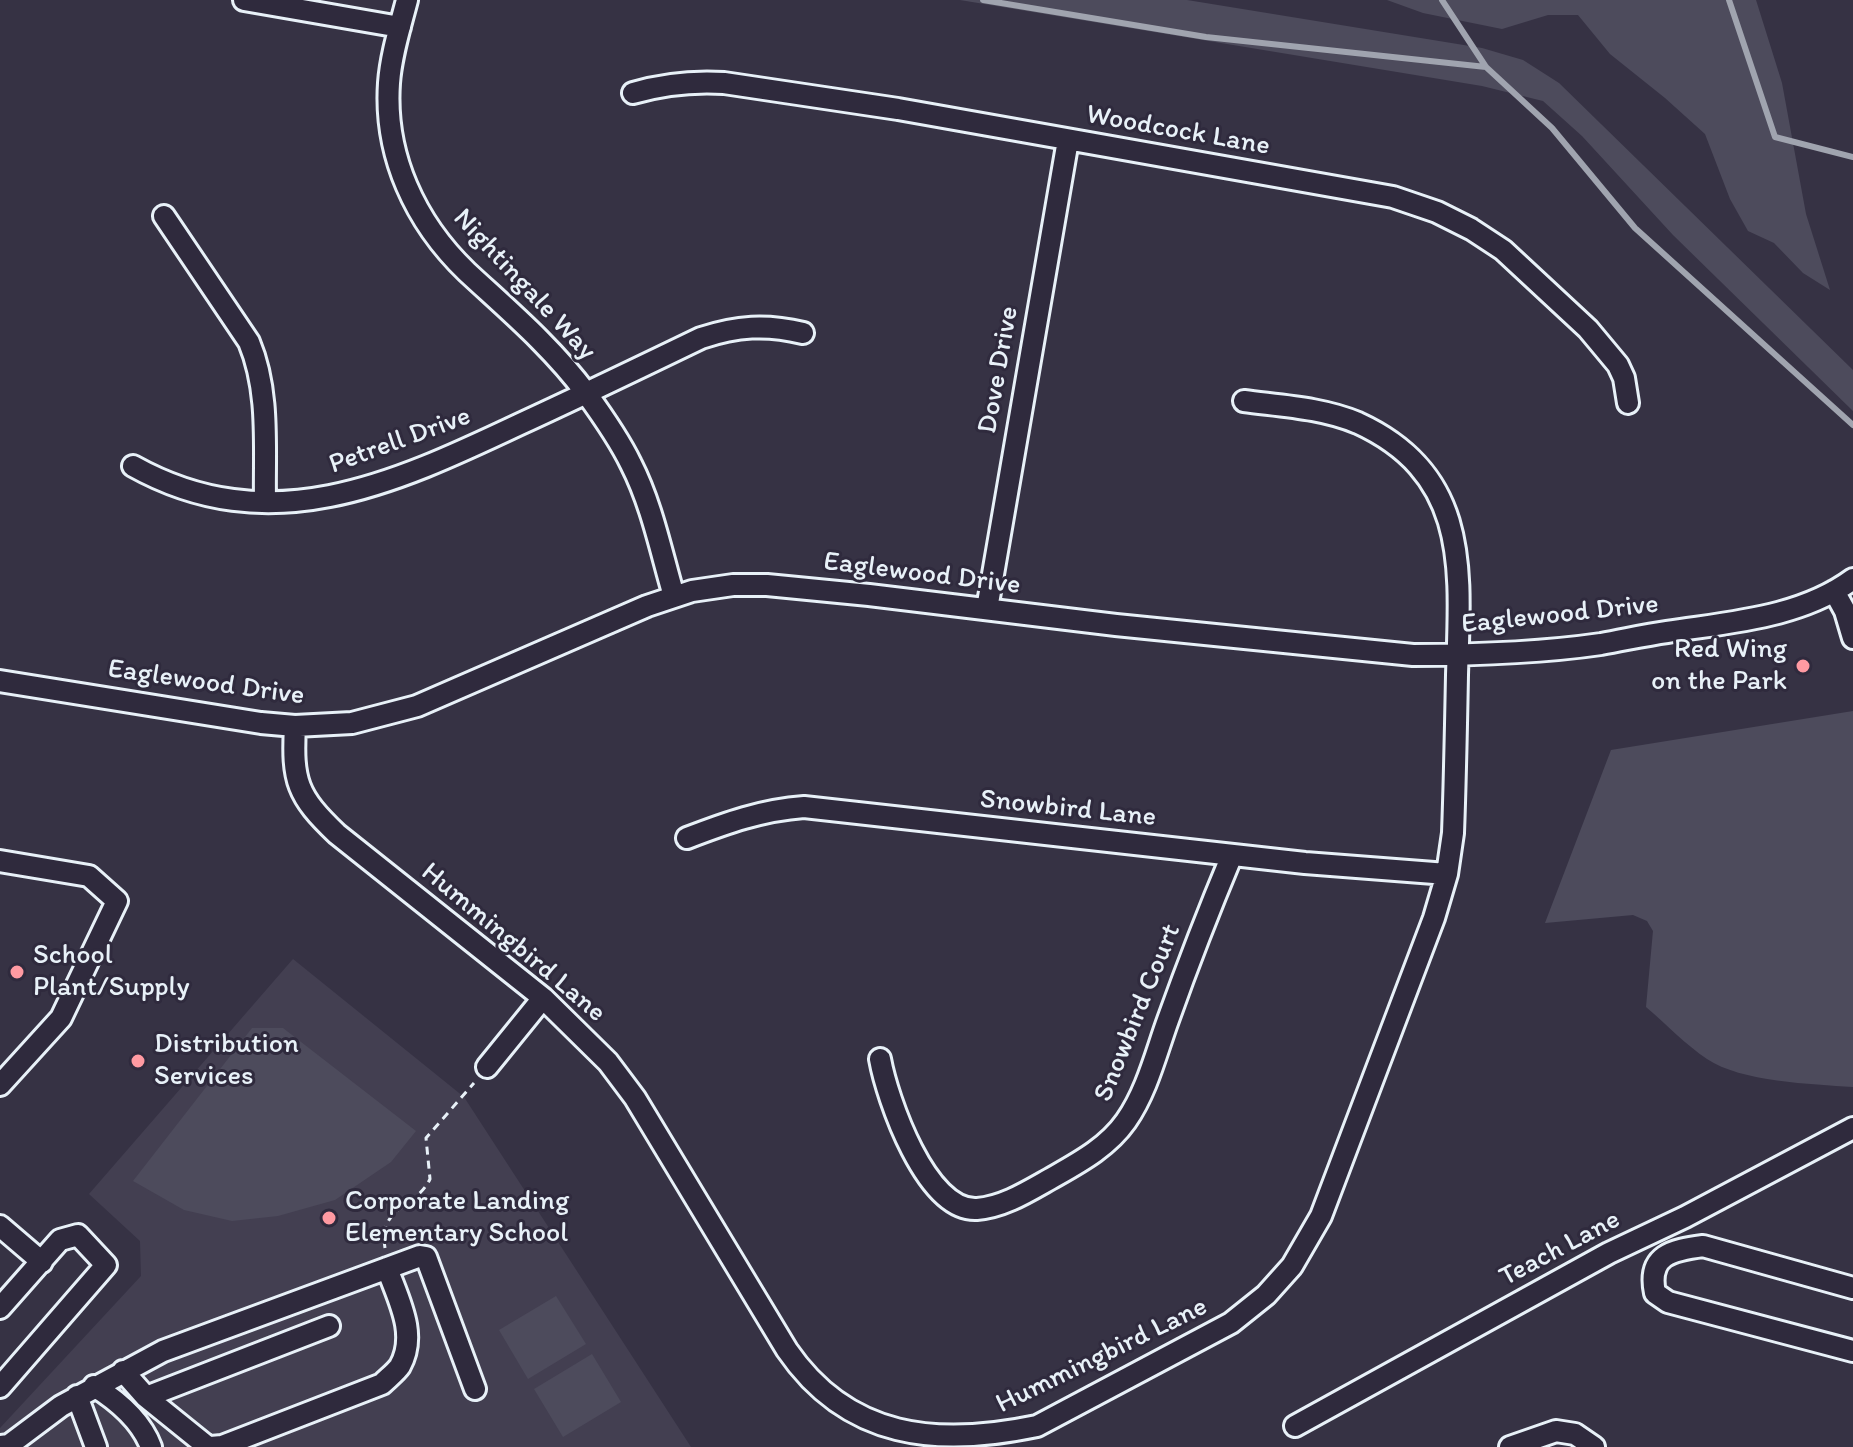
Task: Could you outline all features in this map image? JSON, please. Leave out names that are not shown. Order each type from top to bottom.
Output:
[{"type":"street","points":[[244,0],[400,27]]},
{"type":"street","name":"Nightingale Way","points":[[407,0],[389,81],[388,112],[396,161],[407,189],[442,244],[586,393],[631,464],[644,494],[674,596]]},
{"type":"street","name":"Woodcock Lane","points":[[633,93],[661,85],[695,81],[724,83],[898,109],[1393,197],[1437,212],[1503,250],[1588,329],[1618,365],[1624,378],[1628,403]]},
{"type":"street","name":"Dove Drive","points":[[987,609],[1068,140]]},
{"type":"street","points":[[164,216],[249,342],[258,364],[263,387],[265,501]]},
{"type":"street","name":"Petrell Drive","points":[[133,466],[189,491],[219,498],[265,501],[322,499],[367,489],[444,460],[701,338],[754,326],[779,327],[803,333]]},
{"type":"street","name":"Hummingbird Lane","points":[[295,726],[295,771],[301,792],[313,811],[349,844],[543,998],[608,1062],[635,1098],[787,1350],[813,1383],[855,1417],[922,1441],[951,1444],[1009,1436],[1037,1426],[1231,1323],[1266,1295],[1292,1266],[1327,1201],[1434,918],[1447,874],[1453,833],[1459,569],[1449,519],[1437,493],[1421,471],[1380,435],[1356,422],[1324,412],[1244,401]]},
{"type":"street","name":"Eaglewood Drive","points":[[0,681],[261,723],[295,726],[352,723],[417,706],[674,596],[733,585],[767,585],[1413,655],[1458,655],[1573,647],[1721,624],[1786,610],[1834,591],[1853,579]]},
{"type":"street","points":[[1834,591],[1845,611],[1853,638]]},
{"type":"street","name":"Snowbird Lane","points":[[687,838],[745,816],[774,809],[804,807],[1232,855],[1447,874]]},
{"type":"street","name":"Snowbird Court","points":[[880,1059],[890,1102],[902,1131],[931,1181],[958,1204],[975,1209],[1016,1198],[1092,1155],[1114,1136],[1138,1100],[1195,944],[1232,855]]},
{"type":"street","points":[[0,1085],[61,1018],[117,901],[89,876],[3,865]]},
{"type":"street","points":[[487,1067],[543,998]]},
{"type":"street","name":"Teach Lane","points":[[1295,1426],[1609,1253],[1685,1217],[1853,1128]]},
{"type":"street","points":[[2,1232],[42,1262]]},
{"type":"street","points":[[0,1308],[60,1240],[78,1235],[106,1265],[0,1387]]},
{"type":"street","points":[[1853,1288],[1703,1246],[1665,1255],[1656,1263],[1652,1279],[1655,1293],[1668,1302],[1853,1351]]},
{"type":"street","points":[[6,1446],[86,1391],[184,1341],[420,1256],[426,1257],[475,1389]]},
{"type":"street","points":[[123,1371],[146,1397],[209,1447],[222,1446],[382,1384],[400,1367],[408,1341],[408,1327],[390,1266]]},
{"type":"street","points":[[146,1397],[329,1326]]},
{"type":"street","points":[[86,1391],[96,1447]]},
{"type":"street","points":[[86,1391],[119,1402],[146,1434],[151,1447]]},
{"type":"street","points":[[1510,1447],[1556,1431],[1575,1434],[1594,1447]]},
{"type":"path","points":[[390,1266],[385,1252],[385,1227],[393,1213],[415,1199],[430,1179],[426,1138],[487,1067]]},
{"type":"shaded area","points":[[960,0],[1187,0],[1482,48],[1523,60],[1559,83],[1853,370],[1853,411],[1673,235],[1582,136],[1543,101],[1482,86]]},
{"type":"shaded area","points":[[1387,0],[1756,0],[1782,83],[1806,214],[1830,290],[1803,273],[1774,243],[1748,231],[1730,199],[1705,134],[1610,54],[1578,15],[1548,15],[1502,29],[1423,13]]},
{"type":"shaded area","points":[[1853,711],[1853,1087],[1798,1083],[1738,1073],[1707,1059],[1646,1007],[1653,931],[1647,921],[1633,915],[1545,923],[1611,750]]},
{"type":"shaded area","name":"Corporate Landing Elementary School","points":[[293,959],[464,1097],[691,1447],[3,1447],[0,1428],[141,1276],[140,1241],[89,1194]]},
{"type":"shaded area","points":[[252,1028],[283,1028],[416,1131],[391,1162],[335,1200],[278,1216],[232,1221],[184,1210],[133,1181]]},
{"type":"shaded area","points":[[556,1296],[586,1344],[528,1379],[499,1330]]},
{"type":"shaded area","points":[[592,1354],[621,1402],[563,1437],[534,1389]]},
{"type":"waterway","points":[[983,0],[1206,37],[1486,67]]},
{"type":"waterway","points":[[1442,0],[1486,67],[1552,128],[1635,228],[1853,425]]},
{"type":"waterway","points":[[1729,0],[1775,137],[1853,157]]},
{"type":"place","name":"Red Wing on the Park","points":[[1803,666]]},
{"type":"place","name":"School Plant/Supply","points":[[17,972]]},
{"type":"place","name":"Distribution Services","points":[[138,1061]]},
{"type":"place","name":"Corporate Landing Elementary School","points":[[329,1218]]}]
